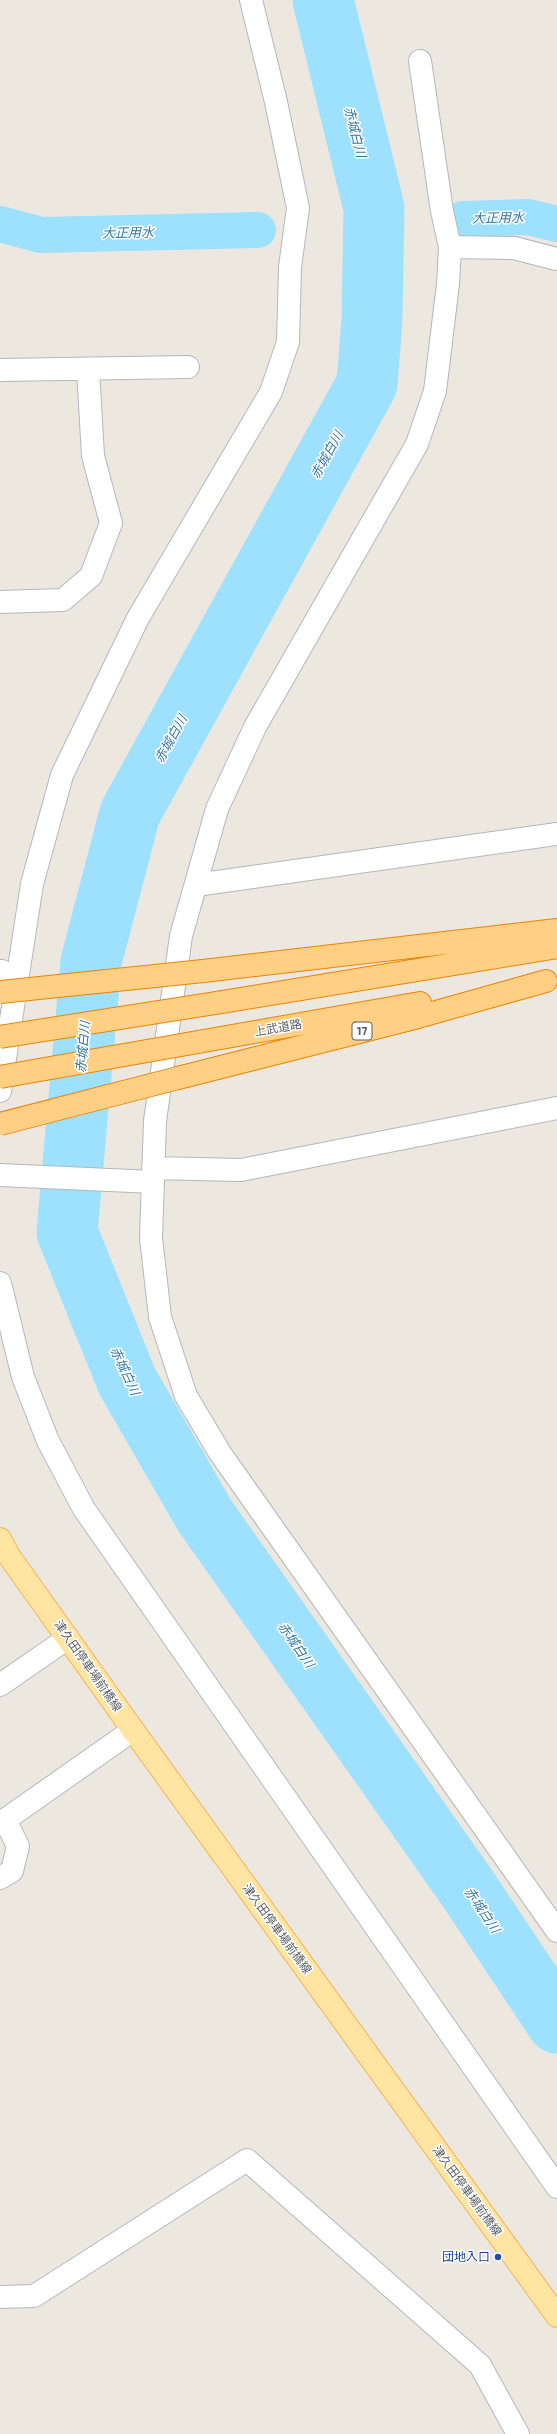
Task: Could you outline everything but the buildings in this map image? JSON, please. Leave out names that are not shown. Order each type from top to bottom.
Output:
[{"type":"highway","points":[[0,992],[203,971],[557,930]]},
{"type":"highway","points":[[0,1037],[557,947]]},
{"type":"highway","name":"上武道路","points":[[0,1077],[552,980]]},
{"type":"highway","name":"17","points":[[0,1124],[418,1017],[552,980]]},
{"type":"main road","name":"津久田停車場前橋線","points":[[0,1539],[9,1556],[133,1730],[557,2316]]},
{"type":"street","points":[[0,1091],[32,884],[62,775],[134,624],[271,392],[288,342],[290,267],[298,208],[276,102],[251,0]]},
{"type":"street","points":[[420,61],[442,211],[450,248],[448,284],[435,391],[417,444],[255,727],[217,809],[181,936],[147,1177],[151,1238],[160,1317],[186,1396],[220,1453],[557,1931]]},
{"type":"street","points":[[450,248],[514,248],[557,259]]},
{"type":"street","points":[[0,370],[188,367]]},
{"type":"street","points":[[0,602],[63,600],[91,576],[111,523],[93,456],[88,369]]},
{"type":"street","points":[[196,885],[557,834]]},
{"type":"street","points":[[0,971],[2,970],[0,986]]},
{"type":"street","points":[[0,1175],[147,1177],[241,1170],[557,1108]]},
{"type":"street","points":[[0,1282],[23,1377],[48,1441],[84,1509],[557,2187]]},
{"type":"street","points":[[0,1685],[68,1638]]},
{"type":"street","points":[[0,1878],[12,1871],[18,1846],[4,1820],[133,1730]]},
{"type":"street","points":[[0,2297],[34,2296],[247,2160],[480,2365],[518,2434]]},
{"type":"waterway","name":"赤城白川","points":[[323,0],[374,208],[372,319],[367,384],[130,813],[91,962],[67,1232],[127,1381],[205,1516],[468,1889],[557,2023]]},
{"type":"waterway","name":"大正用水","points":[[463,219],[528,217],[557,224]]},
{"type":"waterway","name":"大正用水","points":[[0,224],[41,235],[258,230]]},
{"type":"place","name":"団地入口","points":[[498,2257]]}]
